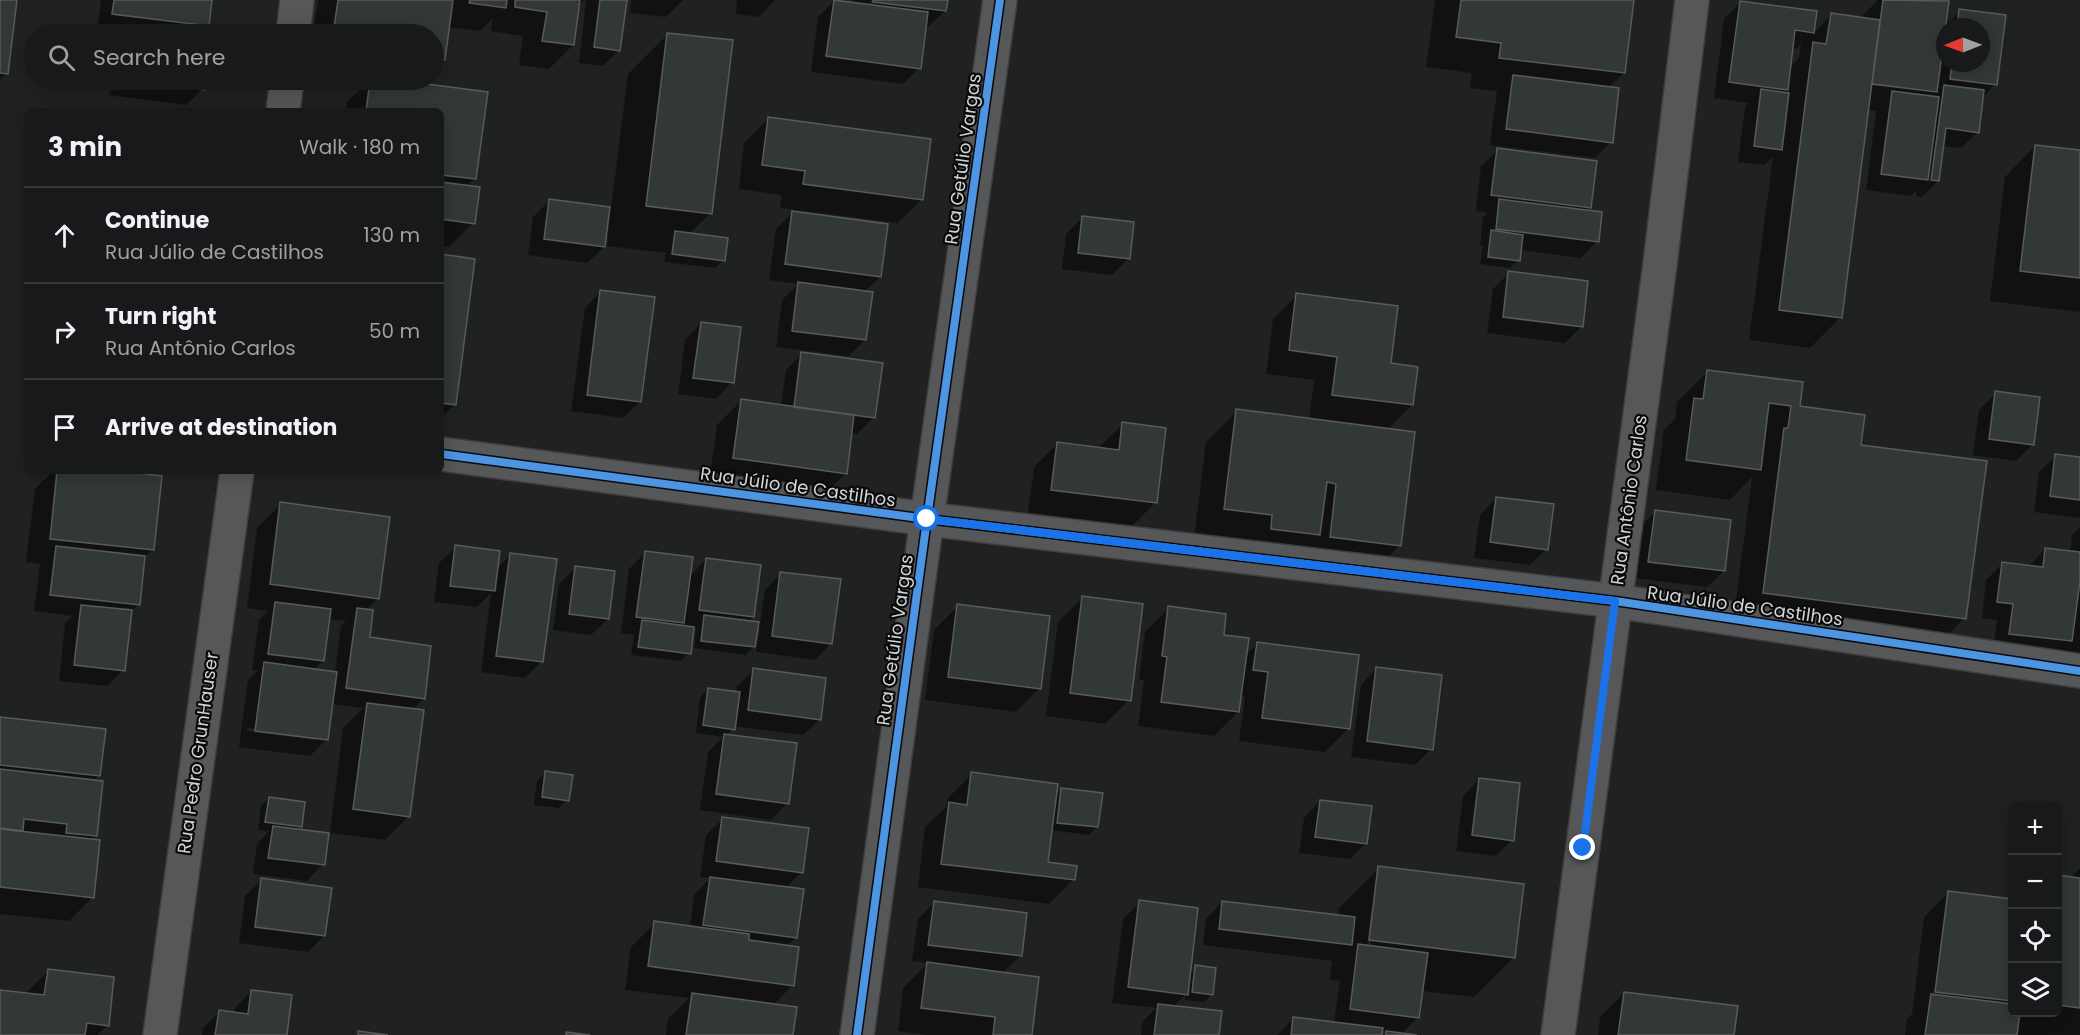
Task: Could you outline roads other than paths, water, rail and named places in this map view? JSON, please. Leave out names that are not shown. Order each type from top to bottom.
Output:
[{"type":"street","points":[[293,24],[297,0]]},
{"type":"street","name":"Rua Getúlio Vargas","points":[[857,1035],[1000,0]]},
{"type":"street","name":"Rua Antônio Carlos","points":[[1558,1035],[1692,0]]},
{"type":"street","points":[[283,108],[286,90]]},
{"type":"street","name":"Rua Júlio de Castilhos","points":[[444,454],[927,519],[1615,601],[2080,671]]},
{"type":"street","name":"Rua Pedro GrunHauser","points":[[160,1035],[237,474]]}]
